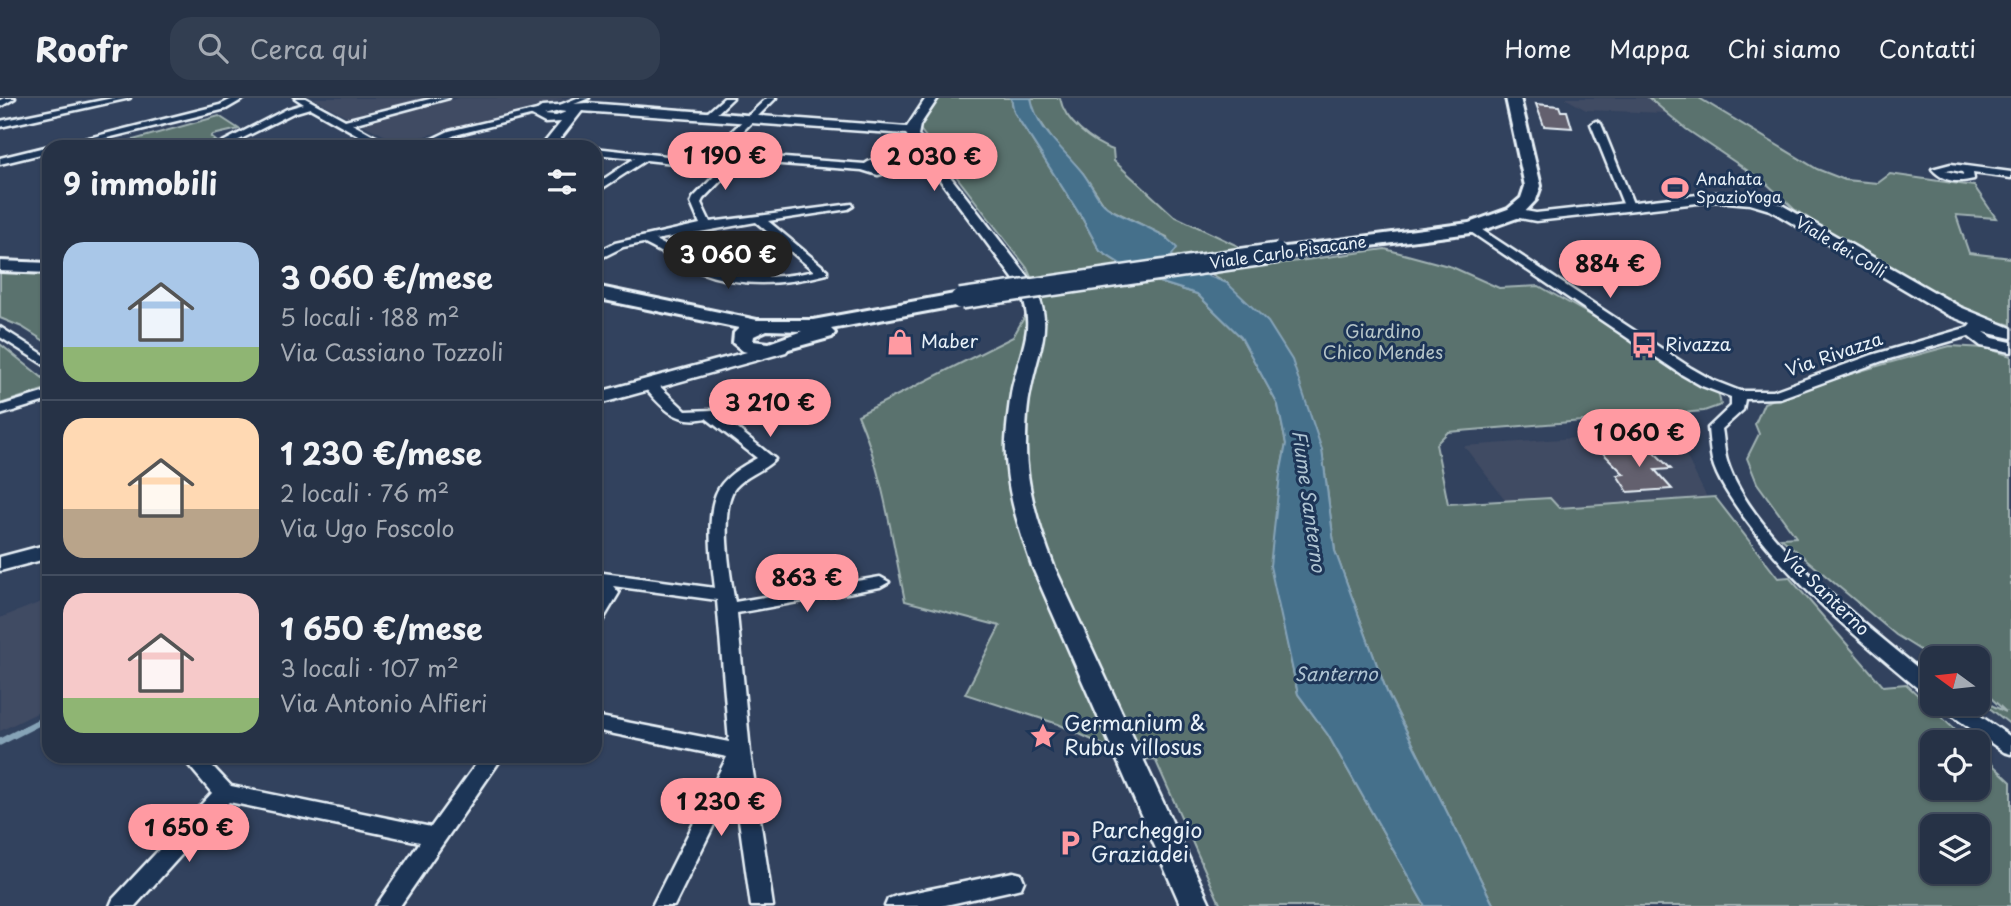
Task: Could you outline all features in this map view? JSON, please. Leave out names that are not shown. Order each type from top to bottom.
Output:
[{"type":"main road","points":[[1513,98],[1533,186],[1528,200],[1514,213]]},
{"type":"main road","name":"Viale Carlo Pisacane","points":[[937,304],[911,314],[787,344],[754,349],[748,334],[780,324],[813,326],[960,299],[1472,228],[1514,213]]},
{"type":"main road","points":[[0,258],[42,261]]},
{"type":"main road","points":[[0,266],[42,268]]},
{"type":"main road","points":[[602,294],[748,334]]},
{"type":"main road","points":[[602,303],[748,334]]},
{"type":"main road","points":[[858,326],[884,318],[887,314],[885,311]]},
{"type":"main road","points":[[780,324],[793,328],[797,336],[787,344]]},
{"type":"street","points":[[0,104],[12,98]]},
{"type":"street","points":[[0,124],[126,98]]},
{"type":"street","points":[[87,140],[223,107],[241,98]]},
{"type":"street","points":[[299,98],[374,140]]},
{"type":"street","points":[[345,123],[445,98]]},
{"type":"street","points":[[710,115],[729,98]]},
{"type":"street","points":[[706,226],[696,203],[698,198],[738,158],[737,132],[772,98]]},
{"type":"street","points":[[932,98],[912,131],[914,138],[1022,280],[1034,300],[1037,330],[1021,390],[1016,439],[1016,462],[1028,525],[1048,578],[1196,906]]},
{"type":"street","points":[[232,140],[290,110],[311,105]]},
{"type":"street","points":[[437,140],[452,133],[510,120],[568,117],[580,105]]},
{"type":"street","points":[[553,140],[580,105]]},
{"type":"street","points":[[542,117],[559,107],[580,105],[912,131]]},
{"type":"street","points":[[542,117],[558,121],[562,129]]},
{"type":"street","points":[[1596,124],[1629,206]]},
{"type":"street","points":[[0,161],[42,151]]},
{"type":"street","points":[[602,152],[702,163]]},
{"type":"street","points":[[602,185],[643,157]]},
{"type":"street","points":[[738,158],[866,167]]},
{"type":"street","points":[[1967,172],[2011,175]]},
{"type":"street","name":"Viale dei Colli","points":[[1514,213],[1536,217],[1716,197],[1736,198],[1774,207],[2004,338]]},
{"type":"street","points":[[602,255],[619,246],[644,239],[706,226],[848,206]]},
{"type":"street","points":[[644,239],[709,271],[766,281],[788,281],[823,272],[759,219]]},
{"type":"street","points":[[1472,228],[1686,371],[1706,383],[1738,395]]},
{"type":"street","name":"Viale dei Colli","points":[[1954,311],[1975,329],[1976,336],[2004,338]]},
{"type":"street","name":"Via Rivazza","points":[[1738,395],[1758,397],[1783,393],[1866,362],[1975,329]]},
{"type":"street","points":[[0,331],[42,359]]},
{"type":"street","name":"Viale Carlo Pisacane","points":[[707,368],[748,334]]},
{"type":"street","name":"Via Rivazza","points":[[1940,341],[2004,338]]},
{"type":"street","name":"Viale Carlo Pisacane","points":[[602,397],[787,344]]},
{"type":"street","points":[[649,384],[682,417],[692,418],[709,413],[767,459],[751,467],[723,494],[720,511],[740,752],[762,906]]},
{"type":"street","name":"Via Santerno","points":[[1738,395],[1738,407],[1715,428],[1714,444],[1718,461],[1735,493],[1797,570],[1920,678]]},
{"type":"street","points":[[0,411],[42,397]]},
{"type":"street","points":[[0,564],[42,553]]},
{"type":"street","points":[[602,578],[726,602],[880,582]]},
{"type":"street","points":[[602,583],[610,593],[602,607]]},
{"type":"street","points":[[1967,716],[2011,747]]},
{"type":"street","points":[[602,724],[740,752]]},
{"type":"street","points":[[663,906],[740,752]]},
{"type":"street","points":[[197,763],[225,793],[435,837]]},
{"type":"street","points":[[387,906],[489,763]]},
{"type":"street","points":[[121,906],[225,793]]},
{"type":"street","points":[[896,906],[1013,881]]},
{"type":"shaded area","points":[[313,98],[424,98],[348,117]]},
{"type":"shaded area","points":[[459,98],[570,98],[413,139],[388,137],[360,123]]},
{"type":"shaded area","points":[[1565,98],[1649,98],[1667,113],[1586,110]]},
{"type":"shaded area","points":[[1674,431],[1707,498],[1558,508],[1550,498],[1507,502],[1464,446]]},
{"type":"shaded area","points":[[42,602],[42,710],[0,731],[0,618]]},
{"type":"green space","points":[[939,98],[1011,98],[1014,112],[1100,251],[1140,276],[1197,294],[1241,337],[1278,405],[1286,444],[1280,475],[1271,566],[1298,694],[1328,735],[1425,906],[1221,906],[1155,759],[1135,760],[1058,724],[965,694],[1000,626],[905,601],[880,483],[858,415],[1013,337],[1038,293],[1027,268],[919,128]]},
{"type":"green space","points":[[1031,98],[1060,98],[1073,123],[1088,137],[1113,150],[1114,161],[1174,216],[1238,246],[1245,255],[1174,262],[1167,237],[1106,207],[1083,173],[1052,139],[1034,112]]},
{"type":"green space","points":[[1649,98],[1699,98],[1817,169],[1845,180],[1878,183],[1890,174],[1974,186],[1996,218],[1956,215],[1969,253],[2011,258],[2011,325],[1972,314],[1829,232],[1794,209],[1766,183],[1686,129]]},
{"type":"green space","points":[[219,116],[239,129],[213,135],[211,137],[215,140],[133,140]]},
{"type":"green space","name":"Giardino Chico Mendes","points":[[1385,249],[1452,267],[1499,288],[1539,286],[1606,324],[1693,380],[1718,391],[1721,405],[1704,411],[1448,432],[1436,444],[1448,504],[1550,498],[1559,508],[1715,497],[1778,578],[1789,577],[1883,686],[1906,684],[1920,697],[1920,716],[1940,716],[1955,730],[1920,730],[1920,800],[1990,800],[1990,762],[2011,782],[2011,906],[1494,906],[1387,692],[1335,551],[1322,450],[1227,283],[1210,273]]},
{"type":"green space","points":[[0,272],[42,274],[42,340],[0,318]]},
{"type":"green space","points":[[0,344],[42,377],[42,390],[0,404]]},
{"type":"green space","points":[[1950,346],[1986,348],[2011,356],[2011,725],[1990,708],[1990,705],[2006,712],[1990,697],[1990,646],[1920,646],[1920,650],[1896,635],[1781,538],[1796,537],[1757,483],[1747,458],[1759,434],[1755,424],[1764,403],[1880,365]]},
{"type":"water","name":"Santerno","points":[[1011,98],[1031,98],[1045,129],[1082,172],[1103,204],[1169,241],[1177,248],[1172,255],[1177,264],[1227,283],[1268,322],[1292,360],[1322,450],[1335,551],[1387,692],[1494,906],[1425,906],[1328,735],[1298,694],[1270,566],[1286,444],[1278,405],[1241,337],[1197,294],[1140,276],[1100,251],[1014,112]]},
{"type":"building","points":[[1536,104],[1559,106],[1561,111],[1567,111],[1572,128],[1544,126]]},
{"type":"building","points":[[1649,447],[1671,469],[1655,470],[1672,489],[1628,492],[1617,475],[1624,474],[1601,451]]},
{"type":"waterway","points":[[0,742],[42,721]]},
{"type":"place","name":"Anahata SpazioYoga","points":[[1675,188]]},
{"type":"place","name":"Maber","points":[[900,342]]},
{"type":"place","name":"Rivazza","points":[[1644,345]]},
{"type":"place","name":"Germanium & Rubus villosus","points":[[1043,736]]},
{"type":"place","name":"Parcheggio Graziadei","points":[[1070,843]]},
{"type":"water label","name":"Fiume Santerno","points":[[1309,501]]}]
